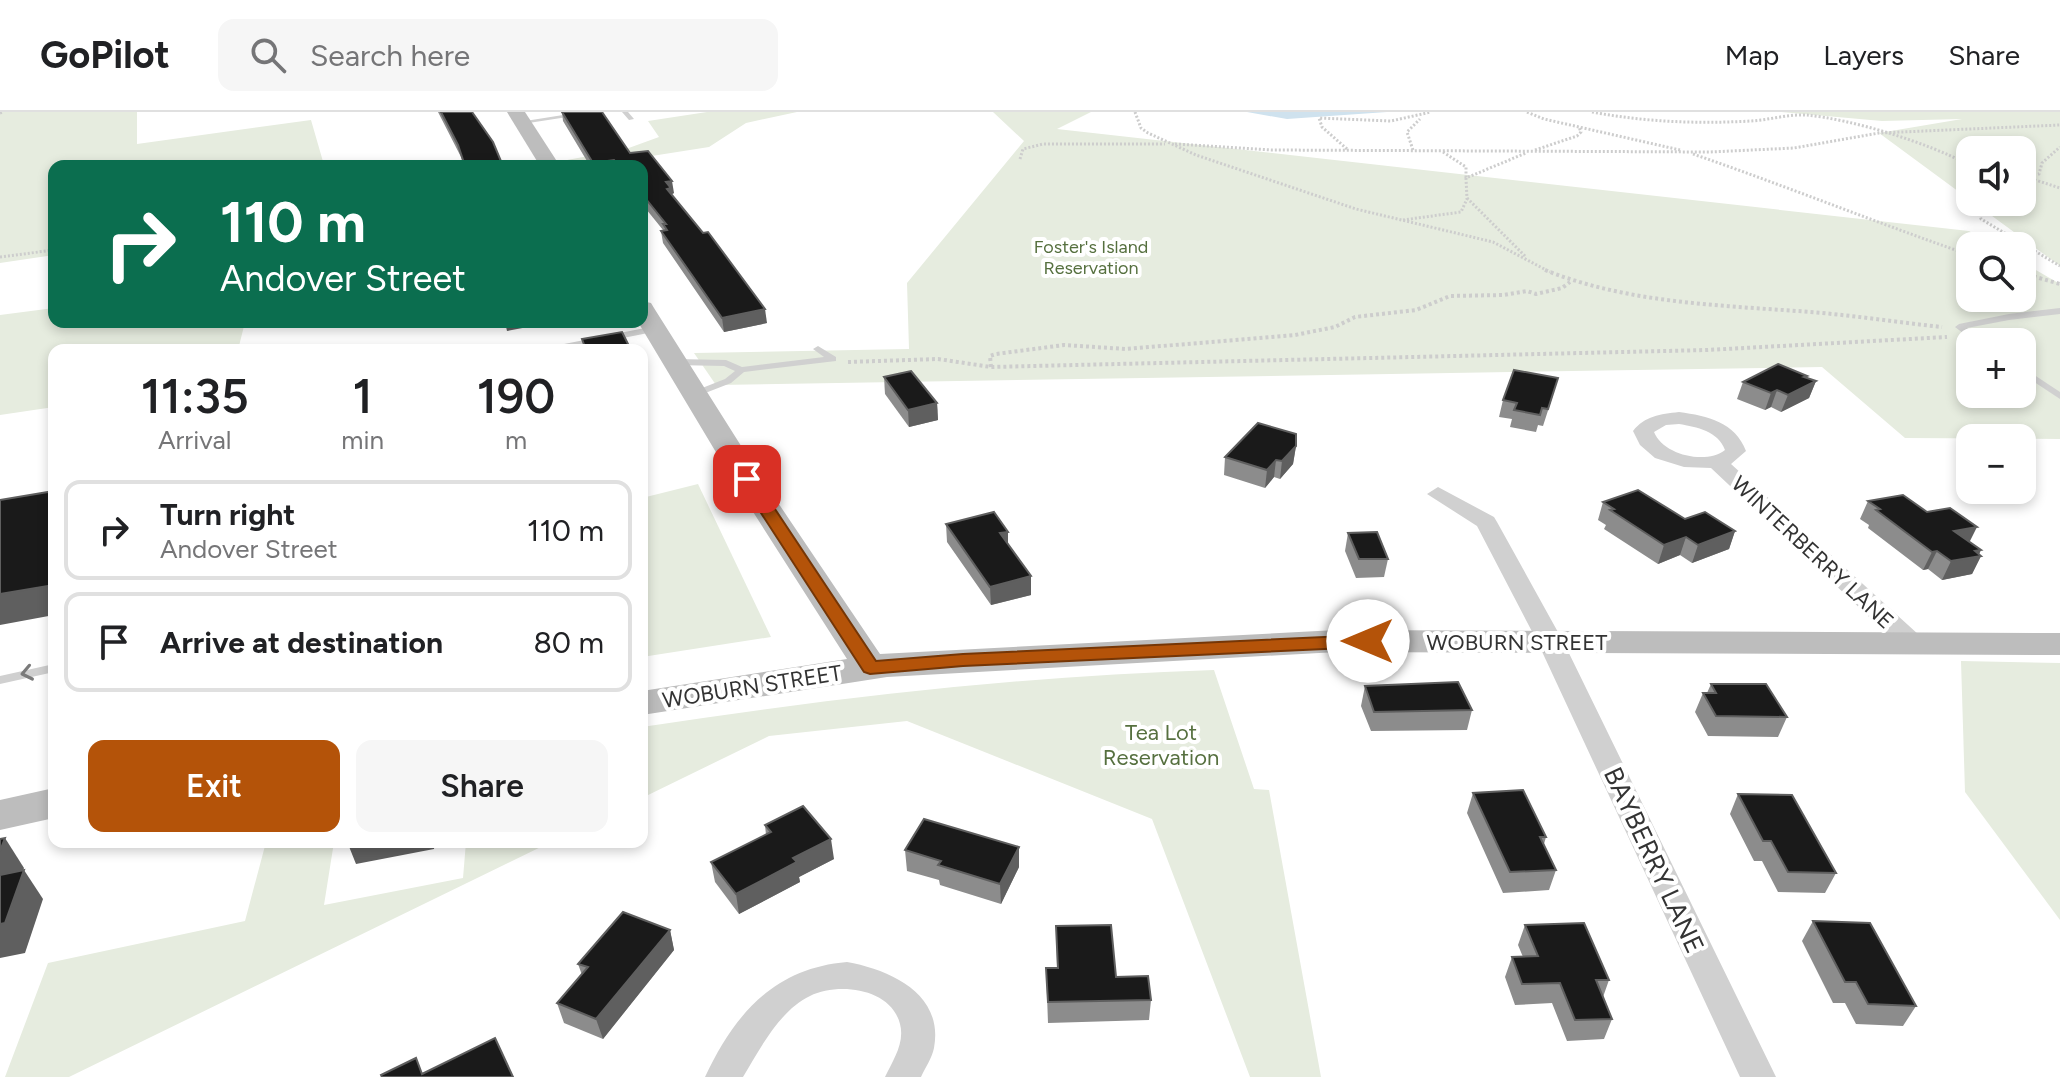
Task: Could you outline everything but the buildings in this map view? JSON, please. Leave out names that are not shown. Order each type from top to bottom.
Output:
[{"type":"street","points":[[519,117],[546,160]]},
{"type":"street","points":[[648,318],[870,667]]},
{"type":"street","name":"WINTERBERRY LANE","points":[[1716,462],[1910,641]]},
{"type":"street","name":"BAYBERRY LANE","points":[[1438,494],[1486,522],[1551,643],[1758,1077]]},
{"type":"street","name":"WOBURN STREET","points":[[648,702],[870,667],[1337,641],[2060,644]]},
{"type":"street","points":[[0,815],[48,804]]},
{"type":"street","points":[[723,1077],[781,998],[807,982],[852,974],[893,988],[911,1008],[916,1020],[917,1048],[903,1077]]},
{"type":"lane","points":[[519,117],[597,112]]},
{"type":"lane","points":[[625,112],[631,119]]},
{"type":"lane","points":[[1970,328],[2009,317],[2060,311]]},
{"type":"lane","points":[[568,344],[617,328]]},
{"type":"lane","points":[[675,362],[726,363],[741,370],[833,359],[818,349]]},
{"type":"lane","points":[[695,394],[728,381],[741,370]]},
{"type":"lane","points":[[2036,380],[2060,396]]},
{"type":"lane","points":[[0,680],[48,669]]},
{"type":"path","points":[[1135,112],[1141,128],[1196,155],[1394,221],[1440,228],[1493,242],[1571,282],[1708,306],[1956,332]]},
{"type":"path","points":[[1413,150],[1407,132],[1420,118],[1431,112]]},
{"type":"path","points":[[1527,112],[1688,152],[1746,170],[1858,217],[1956,250]]},
{"type":"path","points":[[1592,112],[1645,122],[1751,121],[1802,115],[1833,119],[1956,158]]},
{"type":"path","points":[[1348,150],[1322,127],[1319,118],[1420,118]]},
{"type":"path","points":[[1020,159],[1023,149],[1043,144],[1168,143],[1272,150],[1688,152],[1794,148],[1879,133],[2060,125]]},
{"type":"path","points":[[1466,178],[1577,136],[1581,132],[1579,127]]},
{"type":"path","points":[[2036,174],[2039,174],[2042,163],[2060,147]]},
{"type":"path","points":[[1394,221],[1461,212],[1467,197],[1466,167],[1440,151]]},
{"type":"path","points":[[2036,180],[2060,188]]},
{"type":"path","points":[[1467,197],[1506,240],[1532,262]]},
{"type":"path","points":[[1980,216],[2060,266]]},
{"type":"path","points":[[0,257],[48,251]]},
{"type":"path","points":[[2036,277],[2060,284]]},
{"type":"path","points":[[991,367],[990,356],[996,354],[1064,345],[1126,349],[1308,333],[1335,327],[1355,317],[1416,310],[1450,296],[1503,295],[1527,291],[1536,294],[1562,288],[1571,282]]},
{"type":"path","points":[[830,360],[881,363],[948,357],[991,367],[1707,350],[1956,332]]},
{"type":"green space","points":[[0,112],[137,112],[137,144],[311,120],[323,160],[48,160],[48,256],[0,263]]},
{"type":"green space","points":[[707,112],[797,112],[746,123],[709,147],[626,160],[567,160],[626,149],[659,137],[648,121]]},
{"type":"green space","name":"Foster's Island Reservation","points":[[993,112],[1091,112],[1057,129],[1969,231],[1956,232],[1956,312],[2036,312],[2036,270],[2060,284],[2060,439],[2036,439],[2036,424],[1956,424],[1956,438],[1905,438],[1822,367],[716,385],[694,353],[909,349],[907,283],[1024,141]]},
{"type":"green space","points":[[1781,112],[2060,112],[2060,266],[2036,248],[2036,232],[2014,232],[1992,216],[2036,216],[2036,136],[1956,136],[1956,190],[1879,133],[1962,119],[1882,121]]},
{"type":"green space","points":[[48,309],[48,328],[244,328],[240,344],[48,344],[48,408],[0,415],[0,315]]},
{"type":"green space","points":[[698,484],[771,637],[648,656],[648,496]]},
{"type":"green space","points":[[1961,661],[2060,663],[2060,920],[1965,792]]},
{"type":"green space","name":"Tea Lot Reservation","points":[[1214,670],[1254,789],[1269,790],[1321,1077],[1250,1077],[1152,819],[907,721],[769,736],[648,795],[648,726],[927,690]]},
{"type":"green space","points":[[264,848],[333,848],[324,905],[463,878],[466,848],[539,848],[69,1077],[5,1077],[48,963],[245,921]]},
{"type":"water","points":[[1247,112],[1387,112],[1287,119]]},
{"type":"route","points":[[747,479],[870,667],[1368,641]]}]
